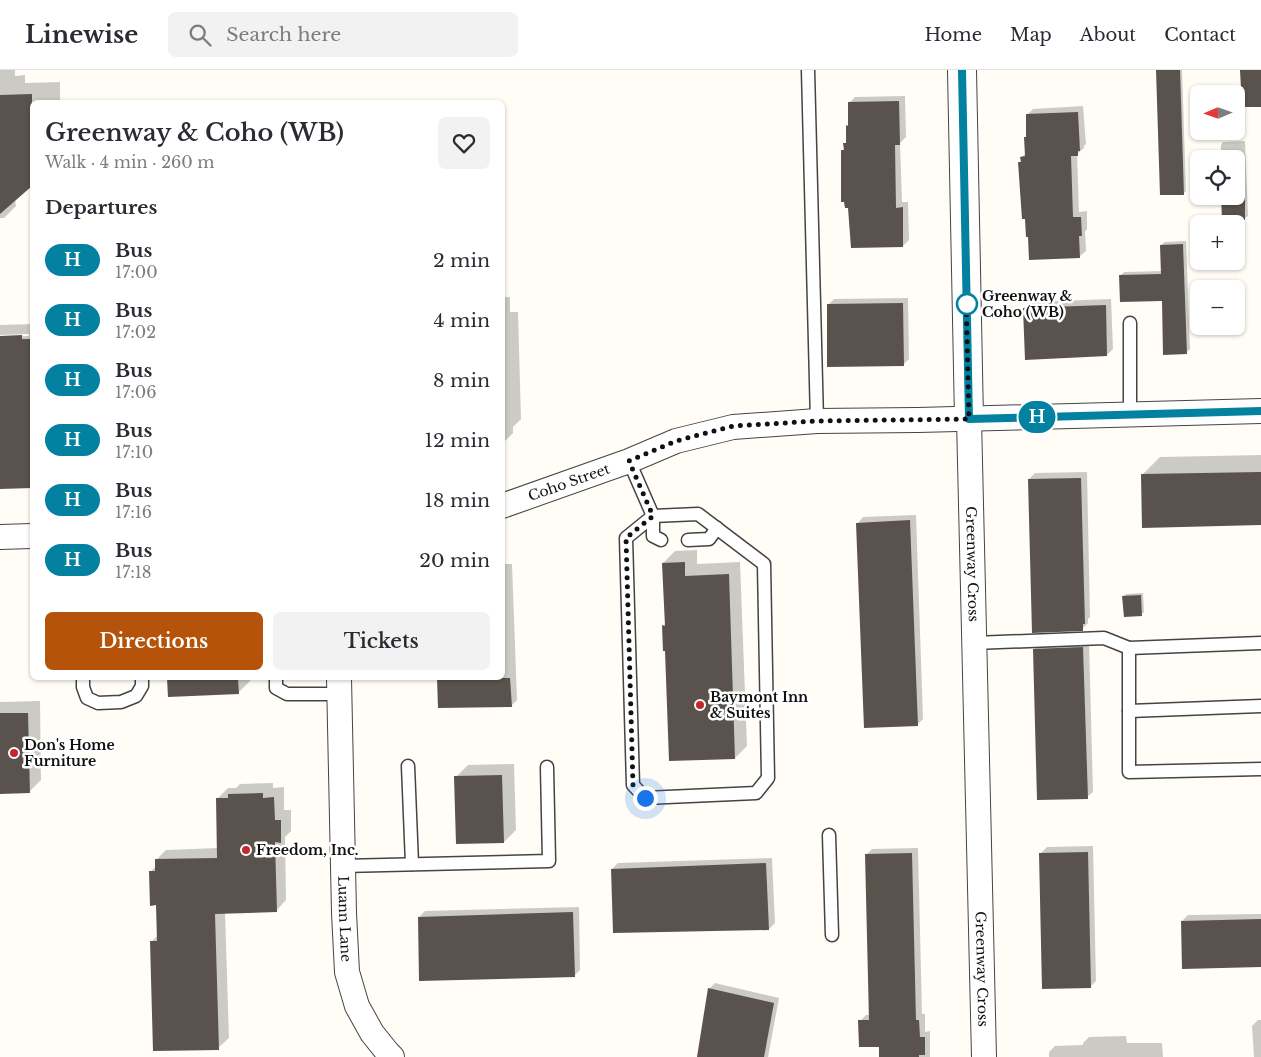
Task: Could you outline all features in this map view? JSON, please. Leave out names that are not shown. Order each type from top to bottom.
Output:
[{"type":"street","name":"Greenway Cross","points":[[962,70],[984,1057]]},
{"type":"street","name":"Coho Street","points":[[505,505],[629,461],[676,441],[733,426],[817,421],[1261,411]]},
{"type":"street","points":[[0,536],[30,536]]},
{"type":"street","name":"Luann Lane","points":[[340,686],[344,913],[347,972],[357,1006],[372,1033],[392,1057]]},
{"type":"lane","points":[[808,70],[817,421]]},
{"type":"lane","points":[[1130,323],[1130,415]]},
{"type":"lane","points":[[629,461],[653,516],[653,536],[661,540]]},
{"type":"lane","points":[[698,514],[764,564],[768,778],[756,793],[645,798],[633,785],[626,538],[653,516],[698,514]]},
{"type":"lane","points":[[688,540],[709,539],[717,528]]},
{"type":"lane","points":[[974,643],[1104,638],[1129,648],[1261,643]]},
{"type":"lane","points":[[1129,648],[1129,772],[1261,769]]},
{"type":"lane","points":[[83,680],[83,687],[87,698],[98,703],[122,702],[136,696],[142,686],[142,680]]},
{"type":"lane","points":[[276,680],[276,688],[287,694],[340,686]]},
{"type":"lane","points":[[1129,711],[1261,706]]},
{"type":"lane","points":[[408,766],[412,864]]},
{"type":"lane","points":[[343,866],[549,861],[547,767]]},
{"type":"lane","points":[[830,835],[832,935]]},
{"type":"building","points":[[1156,70],[1180,70],[1184,195],[1160,195]]},
{"type":"building","points":[[1240,70],[1261,70],[1261,107],[1245,107],[1245,85],[1241,85]]},
{"type":"building","points":[[32,94],[32,100],[30,100],[30,188],[0,214],[0,95]]},
{"type":"building","points":[[899,101],[900,145],[895,145],[896,208],[903,207],[903,247],[851,248],[848,208],[845,208],[844,202],[841,202],[841,150],[844,150],[843,143],[846,143],[848,102]]},
{"type":"building","points":[[1078,112],[1080,151],[1078,151],[1078,156],[1071,156],[1073,217],[1081,217],[1082,236],[1079,236],[1080,258],[1029,260],[1025,219],[1022,219],[1018,162],[1021,162],[1020,157],[1025,156],[1026,114]]},
{"type":"building","points":[[1221,205],[1245,205],[1245,215],[1222,215]]},
{"type":"building","points":[[1183,244],[1187,354],[1163,355],[1162,301],[1120,302],[1119,275],[1161,274],[1160,245]]},
{"type":"building","points":[[903,303],[904,366],[827,367],[827,304]]},
{"type":"building","points":[[1106,305],[1107,356],[1025,360],[1023,308]]},
{"type":"building","points":[[22,335],[22,339],[30,339],[30,488],[0,489],[0,336]]},
{"type":"building","points":[[1261,472],[1261,525],[1142,528],[1141,474]]},
{"type":"building","points":[[1081,478],[1085,624],[1083,624],[1083,631],[1032,633],[1028,479]]},
{"type":"building","points":[[910,520],[918,726],[864,728],[856,523]]},
{"type":"building","name":"Baymont Inn & Suites","points":[[685,562],[685,576],[729,574],[735,759],[669,761],[665,651],[663,651],[662,625],[665,626],[662,563]]},
{"type":"building","points":[[1141,595],[1142,616],[1124,617],[1122,596]]},
{"type":"building","points":[[1083,647],[1088,799],[1037,800],[1033,649]]},
{"type":"building","points":[[505,678],[510,678],[512,707],[438,708],[437,680],[505,680]]},
{"type":"building","points":[[167,680],[238,680],[239,694],[168,697]]},
{"type":"building","name":"Don's Home Furniture","points":[[0,713],[28,713],[30,793],[0,794]]},
{"type":"building","points":[[502,775],[504,843],[456,844],[454,776]]},
{"type":"building","points":[[263,793],[263,798],[274,797],[275,820],[281,820],[281,843],[275,842],[277,912],[215,914],[219,1050],[153,1051],[150,941],[157,941],[156,905],[150,906],[149,871],[155,871],[155,859],[217,858],[216,798],[228,798],[228,794]]},
{"type":"building","points":[[1088,852],[1091,988],[1042,989],[1039,853]]},
{"type":"building","points":[[912,853],[916,1020],[919,1020],[920,1037],[925,1037],[925,1055],[919,1055],[919,1057],[879,1057],[879,1047],[859,1047],[858,1020],[869,1020],[865,854]]},
{"type":"building","points":[[766,863],[769,930],[613,933],[611,869]]},
{"type":"building","points":[[573,912],[575,977],[419,981],[418,917]]},
{"type":"building","points":[[1261,919],[1261,967],[1182,969],[1181,921]]},
{"type":"building","points":[[708,988],[774,1003],[764,1057],[697,1057]]},
{"type":"bus line","name":"H","points":[[962,70],[969,419],[1261,411]]},
{"type":"place","name":"Greenway & Coho (WB)","points":[[967,304]]},
{"type":"place","name":"Baymont Inn & Suites","points":[[700,705]]},
{"type":"place","name":"Don's Home Furniture","points":[[14,753]]},
{"type":"place","name":"Freedom, Inc.","points":[[246,850]]},
{"type":"route","points":[[645,798],[633,785],[626,538],[653,516],[629,461],[676,441],[733,426],[817,421],[969,419],[966,298],[967,304]]}]
